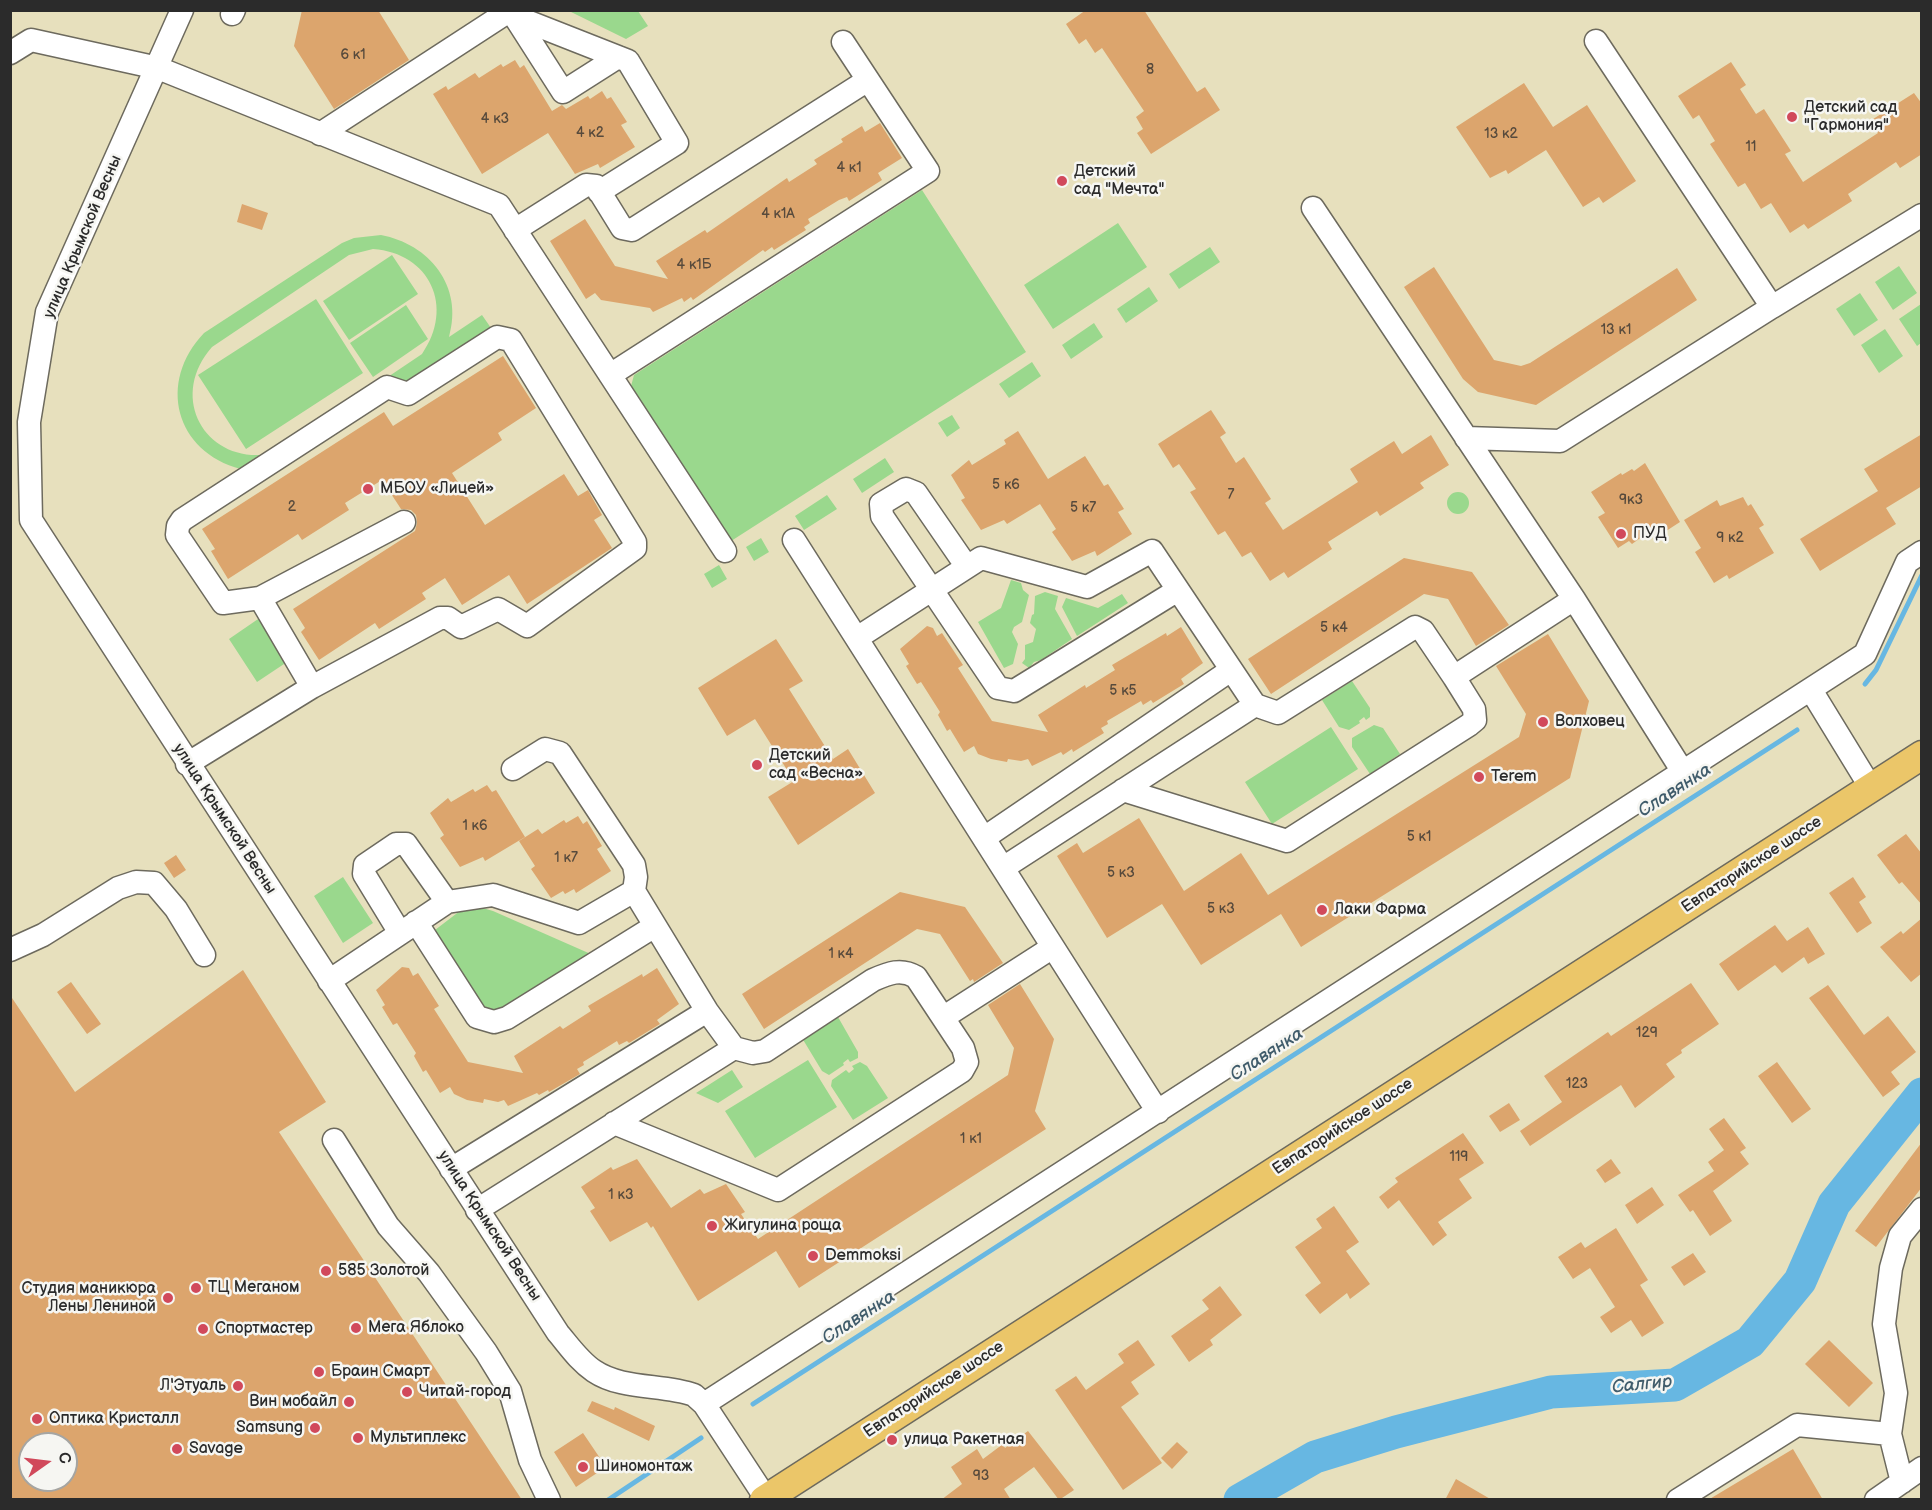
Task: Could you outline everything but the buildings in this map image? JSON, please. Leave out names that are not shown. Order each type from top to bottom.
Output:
[{"type":"main road","name":"Евпаторийское шоссе","points":[[766,1499],[1922,755]]},
{"type":"street","name":"улица Крымской Весны","points":[[182,10],[47,312],[20,423],[31,520],[187,764],[558,1333],[578,1357],[595,1371],[612,1379],[694,1395],[704,1404],[766,1499]]},
{"type":"street","points":[[320,134],[506,13],[628,61],[677,143],[599,192]]},
{"type":"street","points":[[515,17],[563,92],[618,57]]},
{"type":"street","points":[[10,53],[31,40],[158,68],[499,206],[725,551]]},
{"type":"street","points":[[1596,41],[1772,307]]},
{"type":"street","points":[[610,375],[928,171],[843,42]]},
{"type":"street","points":[[515,230],[586,185],[592,184],[622,228],[632,230],[868,80]]},
{"type":"street","points":[[1313,208],[1574,599],[1683,772]]},
{"type":"street","points":[[1466,438],[1560,441],[1922,215]]},
{"type":"street","points":[[187,764],[312,687],[440,618],[448,618],[461,627],[494,610],[502,610],[527,626],[635,548],[635,542],[511,340],[497,337],[408,394],[387,387],[182,520],[178,526],[177,535],[223,603],[260,598],[404,522]]},
{"type":"street","points":[[967,567],[916,493],[906,489],[881,504],[882,516],[998,688],[1014,691],[1178,590]]},
{"type":"street","points":[[794,540],[1158,1112]]},
{"type":"street","points":[[857,638],[981,558],[1087,587],[1152,551],[1255,705],[1278,713],[1415,627],[1423,631],[1474,709],[1475,720],[1287,841],[1123,790]]},
{"type":"street","points":[[704,1404],[1865,654],[1907,562],[1922,552]]},
{"type":"street","points":[[260,598],[312,687]]},
{"type":"street","points":[[1454,677],[1574,599]]},
{"type":"street","points":[[984,838],[1231,670]]},
{"type":"street","points":[[1810,690],[1871,788]]},
{"type":"street","points":[[1003,868],[1255,705]]},
{"type":"street","points":[[513,769],[545,749],[560,753],[634,865],[636,876],[634,891],[707,1011],[734,1048],[753,1053],[765,1051],[873,980],[892,972],[906,971],[916,977],[944,1017],[963,1048],[967,1062],[962,1071],[778,1190],[614,1123]]},
{"type":"street","points":[[447,902],[406,844],[396,844],[365,865],[364,874],[477,1017],[494,1022],[507,1018],[655,926]]},
{"type":"street","points":[[10,950],[44,935],[118,888],[136,882],[154,884],[176,909],[204,955]]},
{"type":"street","points":[[329,981],[447,902],[493,895],[579,923],[634,891]]},
{"type":"street","points":[[944,1017],[1053,947]]},
{"type":"street","points":[[451,1169],[707,1011]]},
{"type":"street","points":[[477,1210],[734,1048]]},
{"type":"street","points":[[334,1140],[388,1226],[429,1273],[486,1352],[510,1391],[530,1460],[549,1500]]},
{"type":"street","points":[[1902,1482],[1890,1434],[1896,1393],[1884,1324],[1891,1268],[1900,1236],[1922,1209]]},
{"type":"street","points":[[1678,1500],[1706,1492],[1797,1425],[1890,1434]]},
{"type":"street","points":[[1876,1500],[1922,1468]]},
{"type":"green space","points":[[569,11],[638,11],[648,26],[626,39]]},
{"type":"green space","points":[[922,190],[1026,352],[728,543],[630,390],[634,375]]},
{"type":"green space","points":[[1118,223],[1147,267],[1053,329],[1024,285]]},
{"type":"green space","points":[[381,235],[398,240],[428,258],[439,270],[447,285],[452,318],[449,337],[482,315],[491,328],[217,509],[241,469],[219,460],[201,447],[188,431],[180,413],[178,393],[181,373],[189,352],[204,333],[342,243],[354,238]],"holes":[[[373,249],[393,253],[409,260],[422,272],[431,285],[436,301],[436,318],[432,336],[422,354],[275,453],[251,455],[230,450],[213,440],[201,425],[194,407],[193,388],[199,367],[212,347],[349,255]]]},
{"type":"green space","points":[[1210,247],[1220,262],[1179,289],[1169,274]]},
{"type":"green space","points":[[392,255],[418,294],[349,340],[323,301]]},
{"type":"green space","points":[[1899,266],[1917,293],[1893,310],[1875,282]]},
{"type":"green space","points":[[1149,287],[1158,301],[1126,323],[1117,309]]},
{"type":"green space","points":[[1860,293],[1878,320],[1854,336],[1836,309]]},
{"type":"green space","points":[[316,299],[363,373],[246,449],[198,375]]},
{"type":"green space","points":[[1921,304],[1921,343],[1917,346],[1899,319]]},
{"type":"green space","points":[[406,305],[428,339],[373,377],[350,343]]},
{"type":"green space","points":[[1094,323],[1103,337],[1071,359],[1062,345]]},
{"type":"green space","points":[[1885,329],[1903,356],[1879,373],[1861,345]]},
{"type":"green space","points":[[1032,362],[1041,376],[1009,398],[999,384]]},
{"type":"green space","points":[[952,415],[960,428],[947,437],[938,423]]},
{"type":"green space","points":[[885,458],[894,472],[862,493],[853,479]]},
{"type":"green space","points":[[1458,492],[1466,495],[1469,503],[1466,511],[1458,514],[1450,511],[1447,503],[1450,495]]},
{"type":"green space","points":[[827,495],[837,509],[804,530],[795,516]]},
{"type":"green space","points":[[761,538],[769,552],[754,561],[746,547]]},
{"type":"green space","points":[[719,565],[727,579],[712,588],[704,574]]},
{"type":"green space","points":[[1011,580],[1021,583],[1023,590],[1029,595],[1022,622],[1014,627],[1012,632],[1018,644],[1013,664],[1004,668],[978,622],[1001,608]]},
{"type":"green space","points":[[1045,592],[1058,596],[1055,609],[1072,639],[1041,660],[1034,662],[1029,668],[1022,663],[1025,659],[1025,645],[1033,642],[1036,629],[1030,623],[1034,614],[1035,596]]},
{"type":"green space","points":[[1122,594],[1128,603],[1077,636],[1062,607],[1066,598],[1098,608]]},
{"type":"green space","points":[[261,617],[290,660],[257,682],[229,639]]},
{"type":"green space","points":[[1352,681],[1370,708],[1370,717],[1366,720],[1364,717],[1359,721],[1360,723],[1349,730],[1339,727],[1322,700]]},
{"type":"green space","points":[[1374,725],[1383,728],[1400,754],[1370,774],[1352,747],[1352,738]]},
{"type":"green space","points":[[1331,727],[1358,769],[1272,824],[1245,782]]},
{"type":"green space","points":[[343,877],[373,923],[343,943],[314,896]]},
{"type":"green space","points":[[469,904],[493,911],[593,955],[491,1018],[435,930]]},
{"type":"green space","points":[[838,1017],[858,1052],[858,1058],[850,1062],[848,1059],[843,1063],[844,1065],[829,1075],[822,1071],[802,1038]]},
{"type":"green space","points":[[808,1060],[837,1107],[755,1158],[725,1111]]},
{"type":"green space","points":[[860,1062],[867,1066],[888,1098],[853,1120],[831,1086],[832,1080],[846,1070],[849,1073],[854,1069],[852,1066]]},
{"type":"green space","points":[[732,1070],[743,1087],[718,1103],[696,1093]]},
{"type":"waterway","name":"Славянка","points":[[1865,684],[1876,670],[1922,575]]},
{"type":"waterway","name":"Славянка","points":[[753,1404],[1797,730]]},
{"type":"waterway","name":"Салгир","points":[[1240,1500],[1315,1457],[1396,1432],[1551,1392],[1675,1385],[1750,1342],[1800,1281],[1834,1204],[1922,1094]]},
{"type":"waterway","name":"Славянка","points":[[608,1500],[701,1438]]},
{"type":"place","name":"Детский сад \"Гармония\"","points":[[1792,117]]},
{"type":"place","name":"Детский сад \"Мечта\"","points":[[1062,181]]},
{"type":"place","name":"МБОУ «Лицей»","points":[[368,489]]},
{"type":"place","name":"ПУД","points":[[1621,534]]},
{"type":"place","name":"Волховец","points":[[1543,722]]},
{"type":"place","name":"Детский сад «Весна»","points":[[757,765]]},
{"type":"place","name":"Terem","points":[[1479,777]]},
{"type":"place","name":"Лаки Фарма","points":[[1322,910]]},
{"type":"place","name":"Жигулина роща","points":[[712,1226]]},
{"type":"place","name":"Demmoksi","points":[[813,1256]]},
{"type":"place","name":"585 Золотой","points":[[326,1271]]},
{"type":"place","name":"ТЦ Меганом","points":[[196,1288]]},
{"type":"place","name":"Студия маникюра Лены Лениной","points":[[168,1298]]},
{"type":"place","name":"Мега Яблоко","points":[[356,1328]]},
{"type":"place","name":"Спортмастер","points":[[203,1329]]},
{"type":"place","name":"Браин Смарт","points":[[319,1372]]},
{"type":"place","name":"Л'Этуаль","points":[[238,1386]]},
{"type":"place","name":"Читай-город","points":[[407,1392]]},
{"type":"place","name":"Вин мобайл","points":[[349,1402]]},
{"type":"place","name":"Оптика Кристалл","points":[[37,1419]]},
{"type":"place","name":"Samsung","points":[[315,1428]]},
{"type":"place","name":"Мультиплекс","points":[[358,1438]]},
{"type":"place","name":"улица Ракетная","points":[[892,1440]]},
{"type":"place","name":"Savage","points":[[177,1449]]},
{"type":"place","name":"Шиномонтаж","points":[[583,1467]]}]
